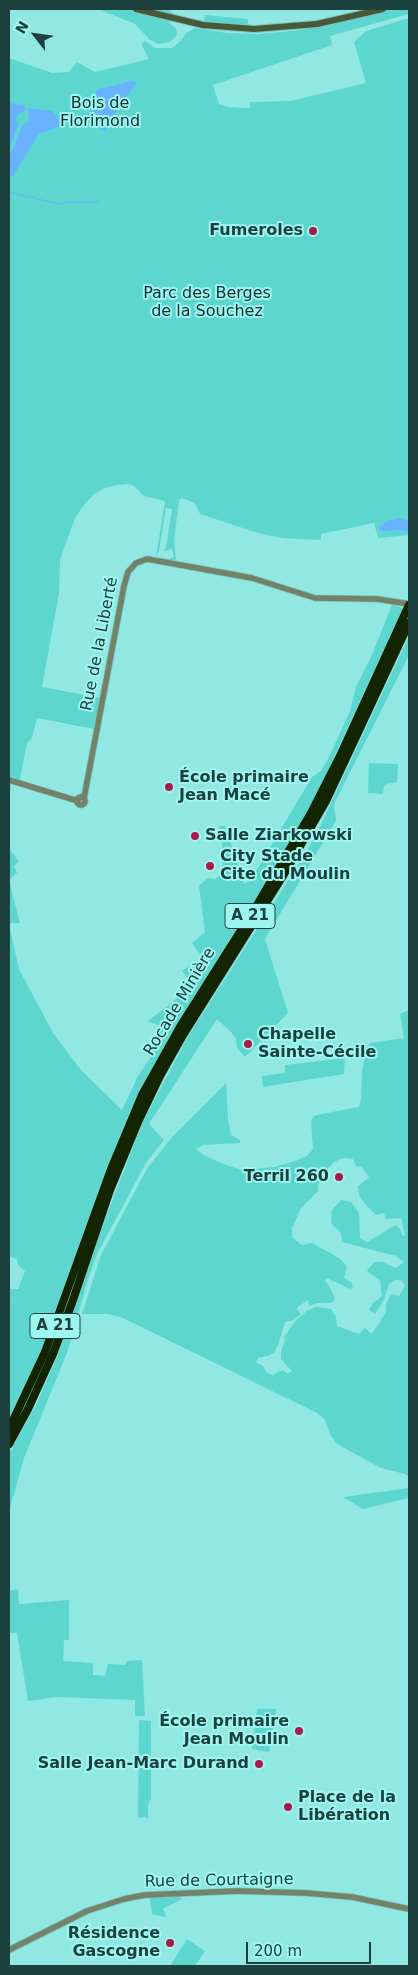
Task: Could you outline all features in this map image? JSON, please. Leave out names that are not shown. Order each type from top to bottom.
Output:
[{"type":"highway","name":"Rocade Minière","points":[[9,1429],[45,1352],[111,1169],[142,1095],[180,1027],[257,905],[311,814],[408,607]]},
{"type":"highway","name":"Rocade Minière","points":[[9,1444],[28,1409],[53,1354],[110,1190],[138,1122],[160,1076],[183,1035],[284,874],[326,801],[409,623]]},
{"type":"main road","points":[[136,9],[194,24],[254,29],[317,24],[383,9]]},
{"type":"street","name":"Rue de la Liberté","points":[[9,780],[81,799],[124,586],[130,569],[142,561],[154,560],[260,580],[315,598],[377,599],[408,607]]},
{"type":"street","name":"Rue de Courtaigne","points":[[9,1950],[87,1911],[145,1895],[238,1891],[280,1892],[352,1897],[409,1909]]},
{"type":"green space","points":[[98,9],[164,9],[172,11],[169,23],[176,28],[177,35],[170,42],[158,44],[150,40],[135,24]]},
{"type":"green space","name":"Parc des Berges de la Souchez","points":[[393,9],[409,9],[409,14],[330,36],[332,45],[213,85],[219,104],[228,107],[250,108],[250,102],[291,101],[366,83],[354,42],[366,31],[409,18],[409,535],[378,538],[374,523],[321,534],[321,540],[282,538],[258,533],[200,514],[195,503],[182,498],[179,500],[174,540],[176,561],[166,560],[174,557],[172,549],[163,551],[166,547],[172,509],[166,508],[159,551],[156,557],[165,501],[144,496],[134,486],[128,484],[105,488],[94,494],[75,518],[60,560],[59,593],[42,687],[101,698],[94,729],[37,718],[32,738],[27,743],[20,780],[12,778],[9,800],[9,58],[52,73],[69,72],[77,62],[95,72],[149,59],[141,44],[145,41],[155,48],[172,48],[181,41],[186,33],[195,28],[227,33],[259,34],[292,31],[318,27]]},
{"type":"green space","points":[[205,15],[248,19],[248,25],[204,22]]},
{"type":"green space","points":[[392,605],[403,608],[317,794],[274,869],[171,1033],[129,1114],[106,1169],[42,1348],[9,1418],[9,1304],[11,1302],[9,1300],[9,1289],[18,1289],[25,1271],[18,1265],[17,1259],[9,1256],[9,924],[19,969],[53,1033],[81,1070],[122,1110],[138,1076],[150,1058],[162,1027],[148,1021],[175,1000],[189,980],[182,971],[192,964],[195,966],[202,958],[192,943],[205,932],[199,886],[208,878],[215,879],[222,873],[223,852],[219,826],[225,826],[244,884],[250,881],[312,777],[321,771],[329,757],[350,711],[356,687],[371,657]]},
{"type":"green space","points":[[409,636],[409,655],[334,804],[336,821],[265,939],[288,1013],[245,1057],[237,1048],[236,1039],[231,1032],[217,1019],[149,1124],[164,1140],[146,1163],[97,1254],[67,1353],[24,1458],[9,1512],[9,1454],[36,1405],[58,1355],[103,1225],[142,1124],[187,1038],[316,835]]},
{"type":"green space","points":[[369,763],[398,764],[397,782],[387,784],[384,787],[383,794],[368,793]]},
{"type":"green space","points":[[9,849],[19,861],[14,866],[17,873],[9,880]]},
{"type":"green space","points":[[9,880],[20,923],[9,923]]},
{"type":"green space","points":[[409,1010],[409,1477],[405,1474],[381,1468],[337,1444],[331,1436],[325,1420],[317,1413],[123,1318],[108,1314],[82,1314],[101,1255],[148,1167],[174,1135],[226,1083],[231,1135],[240,1140],[240,1143],[204,1145],[196,1149],[205,1156],[241,1170],[275,1167],[295,1161],[307,1156],[313,1149],[311,1121],[313,1117],[359,1107],[366,1049],[370,1043],[404,1038],[400,1014]],"holes":[[[343,1158],[353,1159],[356,1166],[362,1167],[369,1177],[358,1186],[359,1195],[376,1215],[384,1213],[386,1219],[401,1218],[405,1235],[403,1236],[396,1225],[367,1242],[360,1238],[359,1213],[351,1202],[341,1200],[332,1210],[331,1223],[341,1233],[342,1242],[396,1256],[404,1262],[396,1268],[382,1262],[374,1262],[367,1271],[380,1280],[382,1296],[373,1303],[369,1310],[375,1314],[384,1300],[389,1284],[395,1280],[401,1280],[405,1286],[399,1296],[391,1294],[386,1304],[386,1312],[372,1334],[365,1328],[359,1334],[337,1326],[336,1317],[331,1309],[316,1307],[307,1311],[295,1321],[284,1337],[285,1341],[281,1351],[281,1359],[292,1371],[288,1374],[282,1370],[273,1375],[267,1373],[263,1366],[256,1362],[258,1358],[274,1353],[285,1322],[294,1320],[301,1314],[296,1308],[308,1300],[309,1306],[317,1303],[331,1303],[335,1299],[325,1281],[327,1278],[350,1289],[353,1287],[351,1282],[344,1278],[347,1266],[339,1258],[312,1243],[302,1245],[293,1238],[292,1233],[292,1228],[301,1208],[318,1191],[318,1184],[324,1178],[328,1168],[334,1162]]]},
{"type":"green space","points":[[345,1058],[344,1074],[263,1087],[262,1076],[285,1073],[285,1065]]},
{"type":"green space","points":[[409,1488],[409,1498],[363,1509],[343,1497]]},
{"type":"green space","points":[[18,1589],[19,1604],[69,1600],[69,1640],[64,1640],[63,1661],[93,1663],[93,1675],[105,1676],[108,1664],[125,1665],[127,1661],[142,1660],[145,1716],[135,1716],[135,1700],[57,1697],[28,1701],[17,1633],[9,1633],[9,1591]]},
{"type":"green space","points":[[257,1709],[276,1709],[269,1752],[252,1749]]},
{"type":"green space","points":[[139,1720],[151,1721],[151,1800],[149,1801],[148,1819],[146,1817],[138,1818]]},
{"type":"green space","points":[[179,1897],[182,1899],[163,1909],[166,1916],[152,1914],[150,1898]]},
{"type":"green space","points":[[187,1939],[205,1951],[195,1966],[170,1966]]},
{"type":"shaded area","points":[[131,81],[137,83],[119,107],[105,131],[99,127],[100,121],[90,106],[97,90]]},
{"type":"shaded area","points":[[9,103],[24,105],[25,107],[24,112],[17,116],[16,121],[19,124],[9,149]]},
{"type":"shaded area","points":[[28,108],[52,111],[61,120],[58,127],[39,134],[13,176],[9,176],[9,154],[14,147],[22,125],[29,122]]},
{"type":"shaded area","points":[[399,518],[409,521],[409,532],[400,530],[380,531],[379,527],[388,521]]},
{"type":"waterway","points":[[9,192],[59,204],[99,202]]},
{"type":"place","name":"Fumeroles","points":[[313,231]]},
{"type":"place","name":"École primaire Jean Macé","points":[[169,787]]},
{"type":"place","name":"Salle Ziarkowski","points":[[195,836]]},
{"type":"place","name":"City Stade Cite du Moulin","points":[[210,866]]},
{"type":"place","name":"Chapelle Sainte-Cécile","points":[[248,1044]]},
{"type":"place","name":"Terril 260","points":[[339,1177]]},
{"type":"place","name":"École primaire Jean Moulin","points":[[299,1731]]},
{"type":"place","name":"Salle Jean-Marc Durand","points":[[259,1764]]},
{"type":"place","name":"Place de la Libération","points":[[288,1807]]},
{"type":"place","name":"Résidence Gascogne","points":[[170,1943]]},
{"type":"park label","name":"Bois de Florimond","points":[[100,113]]}]
